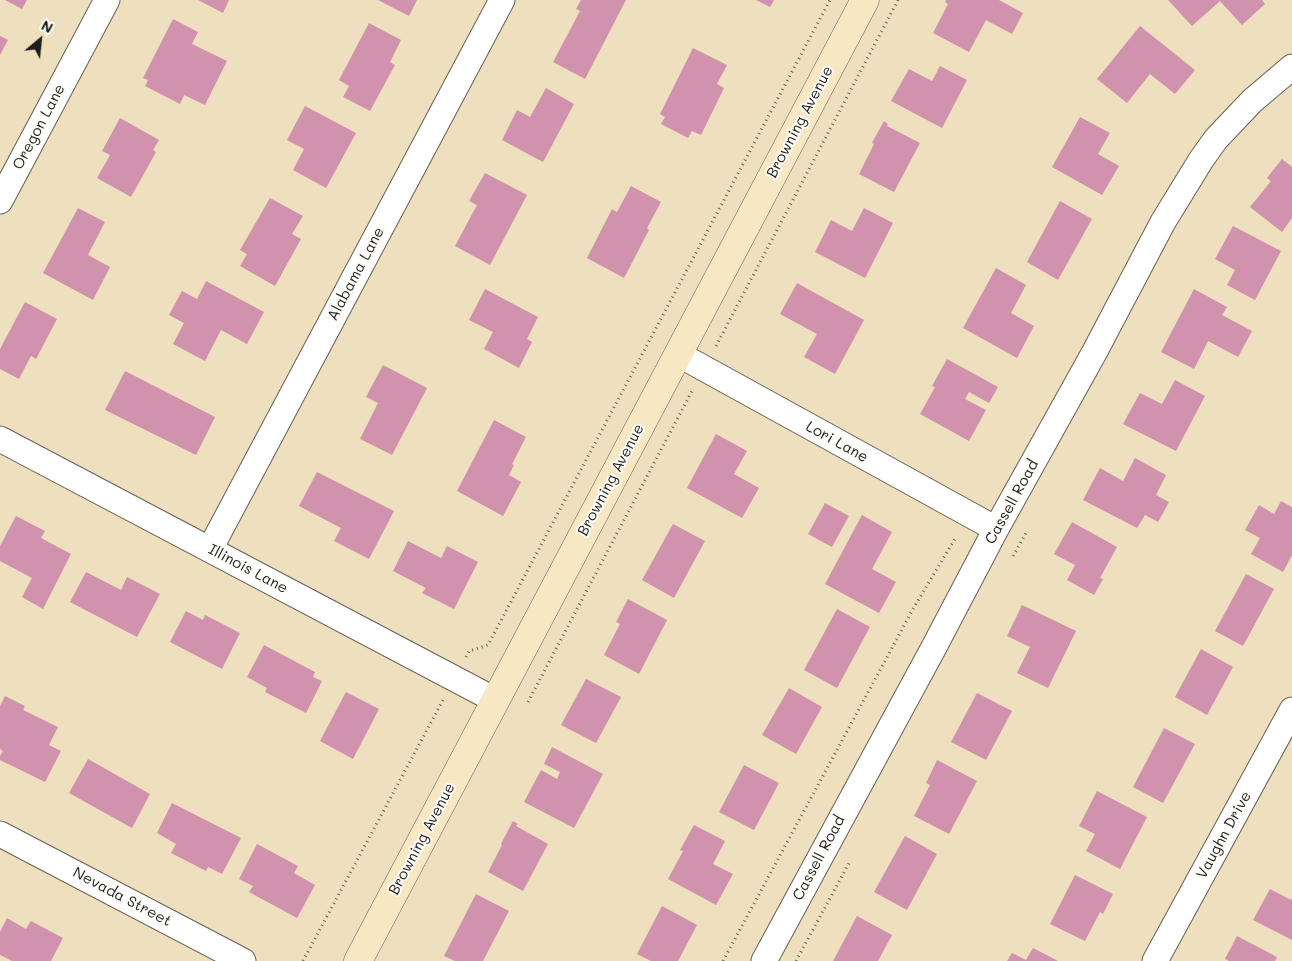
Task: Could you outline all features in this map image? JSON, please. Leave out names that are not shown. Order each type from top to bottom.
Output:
[{"type":"street","name":"Oregon Lane","points":[[0,201],[107,0]]},
{"type":"street","name":"Alabama Lane","points":[[210,549],[502,0]]},
{"type":"street","name":"Browning Avenue","points":[[358,961],[865,0]]},
{"type":"street","name":"Cassell Road","points":[[764,961],[996,529],[1094,353],[1163,222],[1216,139],[1252,101],[1292,67]]},
{"type":"street","name":"Lori Lane","points":[[678,354],[996,529]]},
{"type":"street","name":"Illinois Lane","points":[[0,439],[495,700]]},
{"type":"street","name":"Vaughn Drive","points":[[1155,961],[1292,710]]},
{"type":"street","name":"Nevada Street","points":[[0,834],[243,961]]},
{"type":"path","points":[[303,961],[469,651],[488,645],[830,0]]},
{"type":"path","points":[[524,709],[898,0]]},
{"type":"path","points":[[723,961],[913,609],[970,514]]},
{"type":"building","points":[[5,0],[27,0],[22,9]]},
{"type":"building","points":[[198,0],[229,0],[223,13]]},
{"type":"building","points":[[378,0],[417,0],[409,16]]},
{"type":"building","points":[[581,0],[626,0],[585,79],[553,62],[580,11],[576,9]]},
{"type":"building","points":[[756,0],[774,0],[770,7]]},
{"type":"building","points":[[946,0],[999,0],[1023,13],[1012,34],[986,20],[969,52],[933,33],[948,4],[945,2]]},
{"type":"building","points":[[1168,0],[1262,0],[1265,4],[1242,25],[1220,1],[1192,26]]},
{"type":"building","points":[[173,19],[198,32],[192,44],[227,61],[205,105],[184,95],[180,104],[145,86],[148,80],[143,78]]},
{"type":"building","points":[[369,23],[401,40],[390,62],[395,65],[370,111],[343,97],[349,86],[339,80]]},
{"type":"building","points":[[1140,26],[1195,70],[1175,94],[1150,74],[1127,103],[1097,79]]},
{"type":"building","points":[[0,36],[8,40],[0,55]]},
{"type":"building","points":[[693,48],[727,65],[717,84],[724,88],[701,135],[692,131],[688,138],[661,124],[665,117],[660,114]]},
{"type":"building","points":[[940,66],[967,80],[942,128],[891,101],[909,69],[932,81]]},
{"type":"building","points":[[546,88],[574,104],[543,162],[502,140],[517,110],[530,117]]},
{"type":"building","points":[[305,106],[356,133],[326,188],[293,170],[304,149],[287,140]]},
{"type":"building","points":[[1080,117],[1110,133],[1098,154],[1119,166],[1102,195],[1052,167]]},
{"type":"building","points":[[120,118],[159,140],[153,150],[156,152],[131,197],[97,178],[110,155],[102,151]]},
{"type":"building","points":[[884,121],[888,124],[887,126],[920,143],[894,192],[859,174]]},
{"type":"building","points":[[1282,159],[1292,167],[1292,218],[1282,232],[1250,207],[1271,181],[1267,178]]},
{"type":"building","points":[[485,173],[527,195],[490,265],[455,246],[477,205],[469,201]]},
{"type":"building","points":[[631,186],[661,202],[624,278],[587,258],[612,209],[617,212]]},
{"type":"building","points":[[270,198],[303,216],[292,234],[301,239],[275,286],[240,266],[247,254],[240,250]]},
{"type":"building","points":[[1060,201],[1092,219],[1058,280],[1027,262]]},
{"type":"building","points":[[78,208],[105,222],[88,255],[110,267],[93,300],[43,273]]},
{"type":"building","points":[[864,208],[893,223],[865,278],[815,252],[831,220],[852,231]]},
{"type":"building","points":[[1233,226],[1281,251],[1255,300],[1227,285],[1235,270],[1215,259]]},
{"type":"building","points":[[996,268],[1026,285],[1011,313],[1034,326],[1017,358],[963,328]]},
{"type":"building","points":[[206,281],[264,312],[247,344],[221,330],[205,361],[173,344],[184,323],[169,315],[182,291],[197,299]]},
{"type":"building","points":[[797,283],[864,320],[835,374],[804,357],[817,334],[780,314]]},
{"type":"building","points":[[485,289],[538,317],[527,339],[532,342],[519,368],[484,349],[493,332],[469,320]]},
{"type":"building","points":[[1194,289],[1227,307],[1222,315],[1252,331],[1238,357],[1208,341],[1194,369],[1161,352]]},
{"type":"building","points":[[25,302],[57,319],[36,359],[31,356],[19,379],[0,369],[0,349]]},
{"type":"building","points":[[947,359],[998,387],[989,403],[969,392],[965,399],[986,410],[969,441],[920,414],[935,387],[932,386]]},
{"type":"building","points":[[383,365],[427,388],[392,455],[360,439],[378,403],[366,397]]},
{"type":"building","points":[[125,371],[215,417],[196,455],[105,410]]},
{"type":"building","points":[[1175,380],[1205,396],[1176,451],[1123,424],[1140,393],[1162,404]]},
{"type":"building","points":[[494,420],[526,437],[512,464],[514,465],[509,475],[521,482],[503,516],[457,491]]},
{"type":"building","points":[[716,434],[747,451],[734,474],[759,488],[742,518],[687,488]]},
{"type":"building","points":[[1135,458],[1166,475],[1156,495],[1169,502],[1158,522],[1145,515],[1137,528],[1083,500],[1100,468],[1123,481]]},
{"type":"building","points":[[317,472],[394,511],[369,559],[334,541],[341,528],[299,506]]},
{"type":"building","points":[[1281,501],[1292,507],[1292,555],[1283,572],[1251,554],[1260,538],[1245,530],[1259,505],[1274,514]]},
{"type":"building","points":[[825,503],[849,516],[832,547],[808,534]]},
{"type":"building","points":[[862,515],[892,532],[872,569],[896,582],[879,613],[825,584]]},
{"type":"building","points":[[16,516],[45,531],[41,538],[71,554],[43,609],[22,597],[32,578],[0,561],[0,546]]},
{"type":"building","points":[[1072,522],[1117,547],[1100,578],[1103,579],[1094,595],[1067,580],[1075,565],[1054,554]]},
{"type":"building","points":[[673,524],[705,541],[674,598],[642,580]]},
{"type":"building","points":[[408,541],[441,558],[447,546],[478,562],[454,609],[422,593],[426,588],[393,571]]},
{"type":"building","points":[[86,572],[121,590],[127,577],[160,594],[137,637],[70,602]]},
{"type":"building","points":[[1246,574],[1274,589],[1243,646],[1215,631]]},
{"type":"building","points":[[628,599],[667,620],[639,674],[604,655],[620,624],[616,622]]},
{"type":"building","points":[[1022,605],[1076,631],[1048,688],[1017,673],[1030,647],[1007,636]]},
{"type":"building","points":[[837,609],[870,627],[837,688],[804,670]]},
{"type":"building","points":[[186,611],[203,620],[205,615],[240,633],[222,669],[170,642]]},
{"type":"building","points":[[264,645],[315,672],[313,677],[322,681],[306,713],[265,692],[267,688],[247,677]]},
{"type":"building","points":[[1201,649],[1233,667],[1207,715],[1175,697]]},
{"type":"building","points":[[586,679],[621,697],[596,743],[561,725]]},
{"type":"building","points":[[789,688],[822,707],[796,754],[762,735]]},
{"type":"building","points":[[346,692],[379,709],[353,759],[320,741]]},
{"type":"building","points":[[977,693],[1012,711],[986,760],[951,742]]},
{"type":"building","points":[[5,696],[25,706],[23,710],[58,727],[49,745],[61,751],[45,782],[0,760],[3,751],[0,749],[0,706]]},
{"type":"building","points":[[1164,728],[1195,744],[1163,803],[1133,787]]},
{"type":"building","points":[[552,747],[603,774],[574,828],[524,802],[541,770],[557,779],[560,772],[544,764]]},
{"type":"building","points":[[88,759],[150,794],[132,828],[69,793]]},
{"type":"building","points":[[937,760],[977,781],[949,834],[914,816],[930,785],[926,783]]},
{"type":"building","points":[[744,765],[779,783],[754,830],[719,812]]},
{"type":"building","points":[[1097,791],[1147,817],[1120,869],[1086,851],[1095,834],[1079,826]]},
{"type":"building","points":[[172,803],[241,838],[222,874],[208,867],[206,871],[171,853],[176,844],[157,833]]},
{"type":"building","points":[[513,821],[518,824],[516,826],[548,844],[523,891],[488,872]]},
{"type":"building","points":[[694,825],[725,841],[713,864],[733,874],[716,905],[668,879],[683,851],[680,850]]},
{"type":"building","points":[[905,836],[937,854],[907,910],[874,892]]},
{"type":"building","points":[[257,844],[298,866],[294,873],[315,885],[297,918],[249,892],[253,886],[239,879]]},
{"type":"building","points":[[1075,875],[1113,894],[1103,914],[1100,912],[1085,941],[1050,924]]},
{"type":"building","points":[[1270,889],[1291,900],[1292,897],[1292,940],[1253,920]]},
{"type":"building","points":[[476,894],[509,911],[483,961],[455,961],[444,956]]},
{"type":"building","points":[[662,906],[697,925],[678,961],[651,961],[637,954]]},
{"type":"building","points":[[857,916],[892,935],[878,961],[833,961]]},
{"type":"building","points":[[7,918],[26,929],[31,921],[63,938],[51,961],[12,961],[0,955],[0,932]]},
{"type":"building","points":[[1237,936],[1277,957],[1275,961],[1229,961],[1225,959]]},
{"type":"building","points":[[1033,948],[1058,961],[1007,961],[1012,953],[1026,960]]}]
